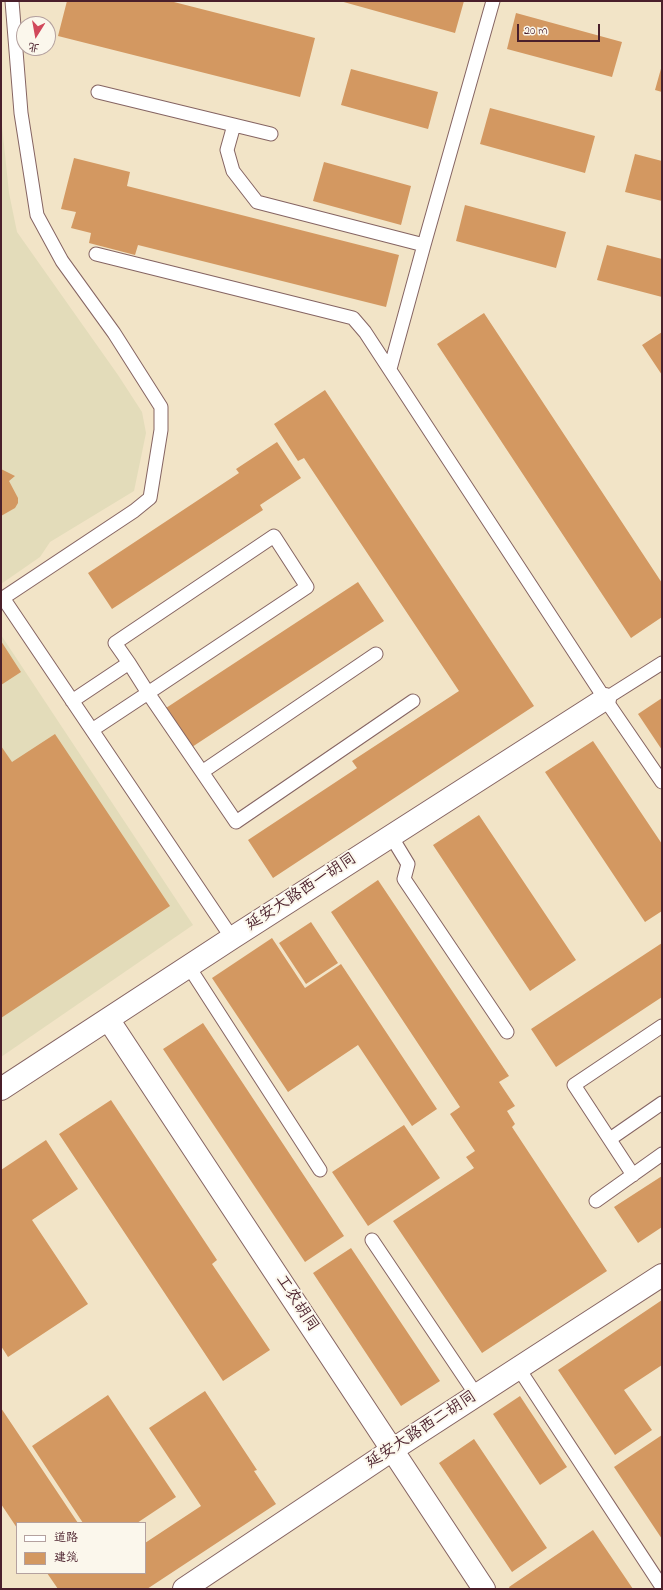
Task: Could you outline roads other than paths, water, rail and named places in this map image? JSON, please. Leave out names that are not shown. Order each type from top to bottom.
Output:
[{"type":"street","name":"延安大路西一胡同","points":[[1,1089],[232,938],[605,699]]},
{"type":"street","name":"工农胡同","points":[[108,1019],[484,1589]]},
{"type":"street","name":"延安大路西二胡同","points":[[184,1589],[392,1450],[662,1275]]},
{"type":"lane","points":[[12,1],[21,113],[37,215],[62,261],[114,333],[161,407],[161,430],[150,498],[134,511],[3,598],[232,938]]},
{"type":"lane","points":[[390,369],[493,1]]},
{"type":"lane","points":[[98,92],[272,134]]},
{"type":"lane","points":[[234,125],[227,150],[233,171],[257,202],[424,245]]},
{"type":"lane","points":[[96,254],[353,318],[365,332],[390,369],[605,699],[662,782]]},
{"type":"lane","points":[[92,730],[148,692],[307,587],[274,536],[115,643],[129,663],[148,692],[236,822],[413,701]]},
{"type":"lane","points":[[202,772],[376,654]]},
{"type":"lane","points":[[72,701],[129,663]]},
{"type":"lane","points":[[605,699],[662,663]]},
{"type":"lane","points":[[391,836],[408,864],[404,879],[507,1032]]},
{"type":"lane","points":[[189,967],[320,1170]]},
{"type":"lane","points":[[633,1174],[574,1085],[662,1026]]},
{"type":"lane","points":[[610,1139],[662,1104]]},
{"type":"lane","points":[[596,1201],[662,1154]]},
{"type":"lane","points":[[372,1240],[477,1396]]},
{"type":"lane","points":[[519,1369],[662,1587]]}]
